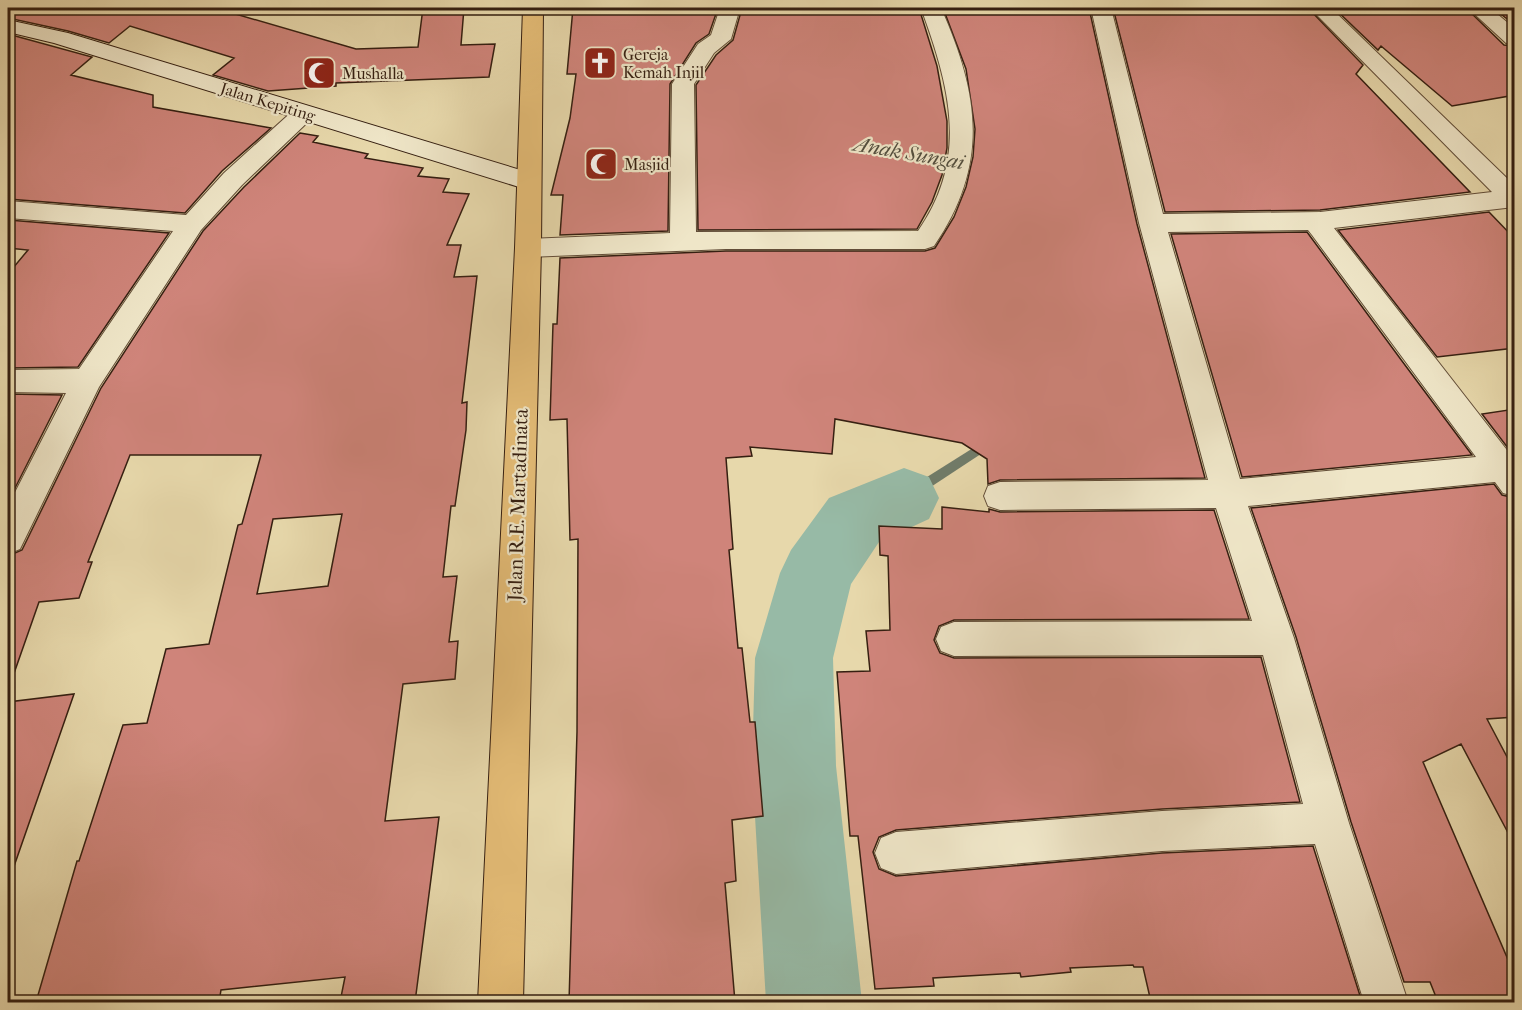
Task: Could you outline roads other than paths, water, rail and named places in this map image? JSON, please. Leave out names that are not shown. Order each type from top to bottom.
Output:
[{"type":"highway","name":"Jalan R.E. Martadinata","points":[[500,1002],[528,248],[533,8]]},
{"type":"street","points":[[683,240],[685,135],[683,84],[706,49],[720,39],[726,27],[730,8]]},
{"type":"street","points":[[528,248],[683,240],[836,237],[925,240],[939,223],[958,169],[963,142],[957,81],[931,8]]},
{"type":"street","points":[[1101,8],[1152,223],[1228,494],[1276,638],[1329,823],[1386,1002]]},
{"type":"street","points":[[1320,8],[1514,198]]},
{"type":"street","points":[[1485,14],[1515,17]]},
{"type":"street","points":[[1485,14],[1515,38]]},
{"type":"street","name":"Jalan Kepiting","points":[[8,26],[60,38],[528,181]]},
{"type":"street","points":[[8,538],[87,381],[192,224],[233,179],[304,113]]},
{"type":"street","points":[[1152,223],[1320,221],[1514,198]]},
{"type":"street","points":[[8,209],[192,224]]},
{"type":"street","points":[[1320,221],[1321,229],[1352,271],[1511,473]]},
{"type":"street","points":[[8,381],[87,381]]},
{"type":"street","points":[[1000,496],[1228,494],[1511,473]]},
{"type":"street","points":[[954,639],[1276,638]]},
{"type":"street","points":[[896,853],[1162,831],[1329,823]]},
{"type":"waterway","name":"Anak Sungai","points":[[904,498],[989,443]]},
{"type":"waterway","points":[[814,1002],[794,766],[794,658],[817,573],[854,520],[904,498]]},
{"type":"place","name":"Gereja Kemah Injil","points":[[600,63]]},
{"type":"place","name":"Mushalla","points":[[319,73]]},
{"type":"place","name":"Masjid","points":[[601,164]]}]
